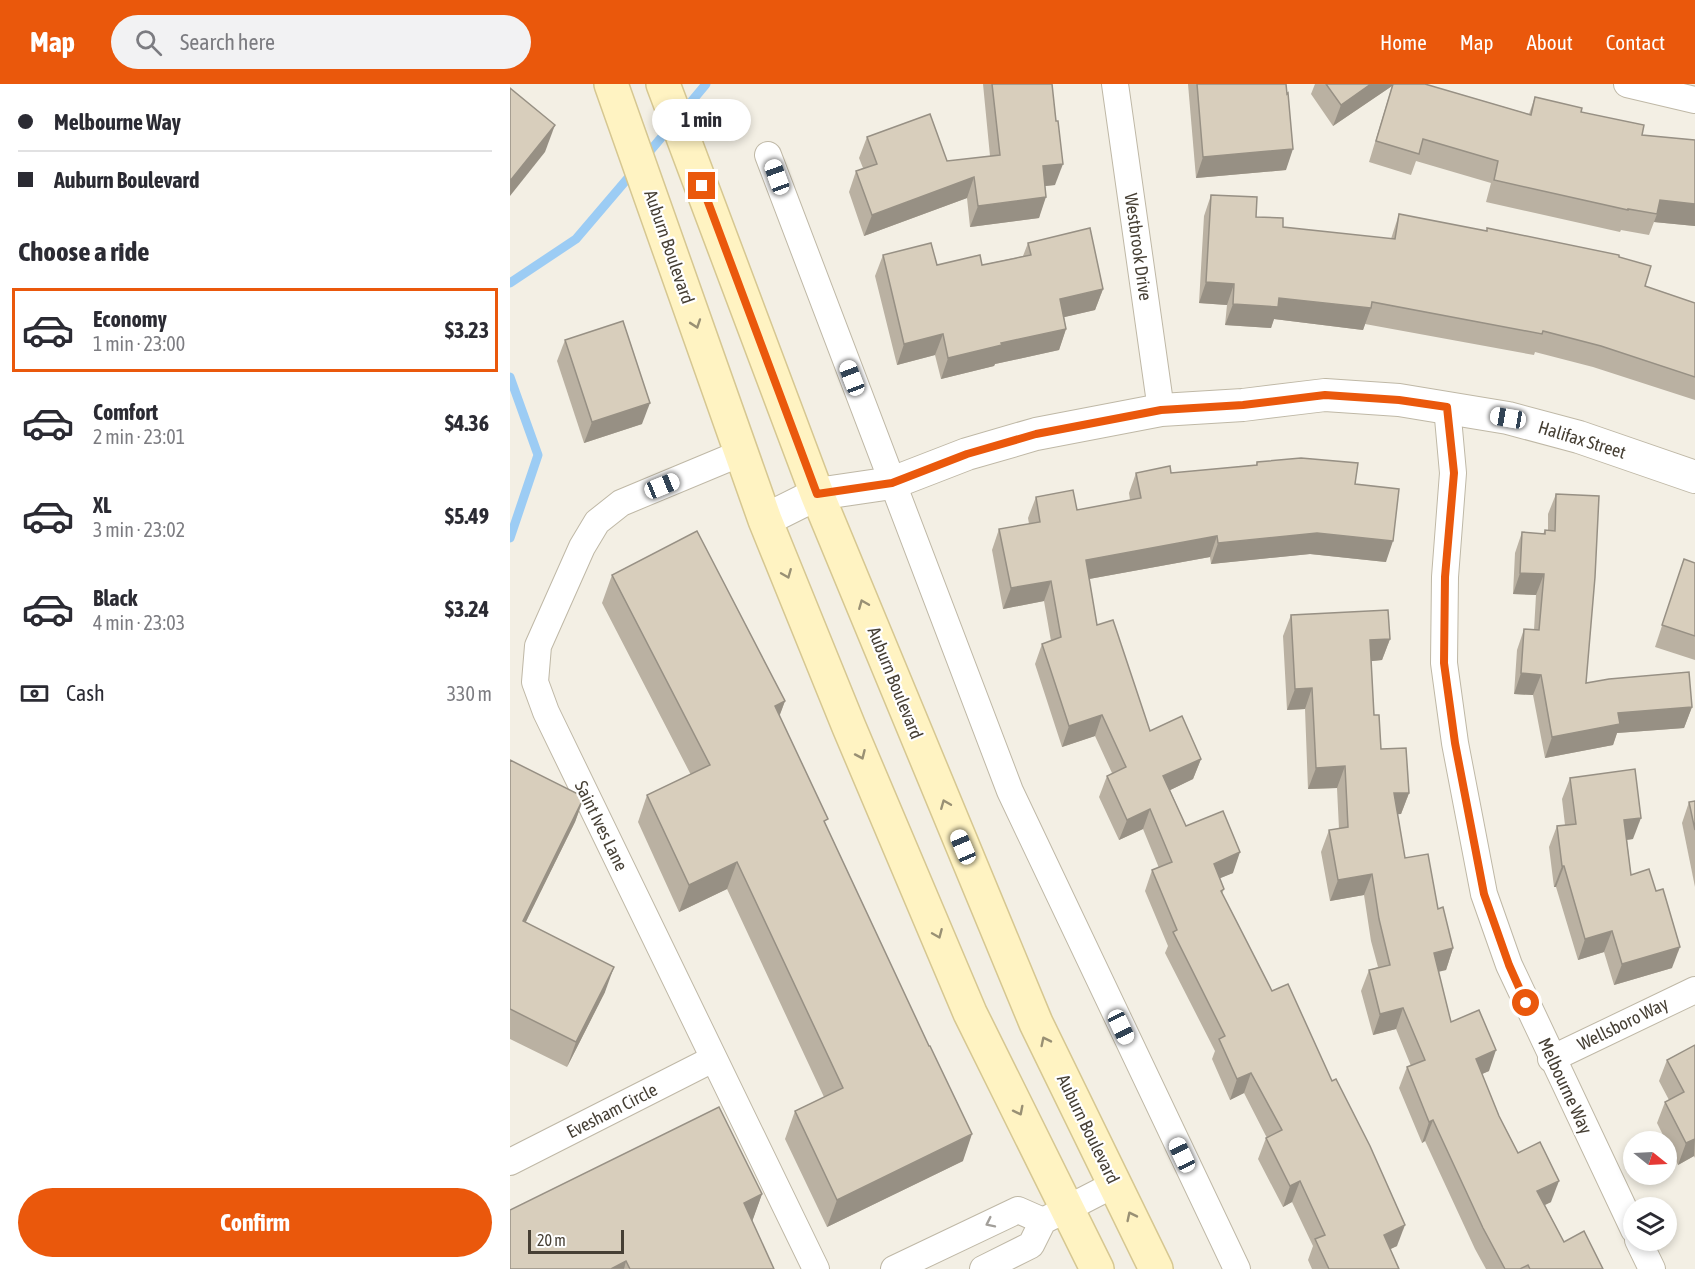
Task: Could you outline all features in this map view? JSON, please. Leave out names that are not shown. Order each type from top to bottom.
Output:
[{"type":"main road","name":"Auburn Boulevard","points":[[611,84],[765,520],[849,728],[1055,1214],[1097,1269]]},
{"type":"main road","name":"Auburn Boulevard","points":[[666,91],[817,494],[1036,1023],[1156,1269]]},
{"type":"street","name":"Westbrook Drive","points":[[1115,84],[1161,410]]},
{"type":"street","points":[[1627,84],[1695,99]]},
{"type":"street","points":[[768,155],[1010,791],[1237,1269]]},
{"type":"street","name":"Halifax Street","points":[[765,520],[817,494],[892,483],[967,454],[1036,434],[1161,410],[1243,405],[1325,395],[1399,400],[1508,418],[1579,436],[1695,477]]},
{"type":"street","name":"Melbourne Way","points":[[1447,407],[1454,473],[1445,577],[1444,663],[1455,743],[1484,894],[1509,965],[1551,1059],[1623,1207]]},
{"type":"street","name":"Saint Ives Lane","points":[[741,453],[621,503],[597,522],[582,547],[538,646],[535,682],[546,712],[816,1269]]},
{"type":"street","name":"Wellsboro Way","points":[[1551,1059],[1695,990]]},
{"type":"street","name":"Evesham Circle","points":[[510,1162],[713,1059]]},
{"type":"street","points":[[982,1269],[1031,1245],[1055,1214],[1115,1184]]},
{"type":"street","points":[[894,1269],[1018,1210],[1055,1214]]},
{"type":"street","points":[[1643,1251],[1652,1269]]},
{"type":"building","points":[[992,84],[1052,84],[1063,164],[1043,166],[1046,197],[978,206],[974,177],[872,215],[856,171],[877,164],[867,137],[930,114],[947,161],[1000,155]]},
{"type":"building","points":[[1197,84],[1286,84],[1293,149],[1203,157]]},
{"type":"building","points":[[1326,84],[1371,84],[1341,105]]},
{"type":"building","points":[[1393,84],[1425,84],[1531,115],[1535,97],[1582,108],[1581,112],[1644,125],[1642,135],[1695,140],[1695,204],[1660,200],[1657,214],[1628,210],[1494,180],[1498,161],[1423,139],[1419,154],[1376,141]]},
{"type":"building","points":[[510,88],[555,125],[510,181]]},
{"type":"building","points":[[1211,195],[1257,197],[1256,217],[1283,218],[1283,227],[1395,239],[1399,214],[1487,231],[1487,228],[1619,255],[1619,257],[1651,266],[1645,286],[1695,303],[1695,377],[1601,346],[1543,331],[1542,334],[1372,302],[1371,308],[1279,298],[1278,307],[1233,304],[1234,284],[1206,282]]},
{"type":"building","points":[[1090,228],[1103,289],[1060,299],[1066,329],[1001,343],[1002,345],[948,358],[943,334],[904,344],[883,255],[931,243],[937,265],[980,255],[982,265],[1031,255],[1028,243]]},
{"type":"building","points":[[623,321],[650,403],[592,422],[565,340]]},
{"type":"building","points":[[1301,458],[1358,463],[1355,484],[1399,489],[1393,541],[1317,533],[1218,543],[1217,536],[1086,560],[1097,625],[1113,620],[1150,731],[1182,716],[1201,759],[1163,776],[1186,826],[1223,811],[1240,852],[1214,864],[1224,889],[1221,891],[1272,991],[1288,984],[1332,1081],[1336,1079],[1370,1146],[1405,1225],[1384,1235],[1399,1269],[1329,1269],[1315,1239],[1325,1235],[1300,1181],[1290,1186],[1266,1138],[1282,1130],[1251,1073],[1237,1079],[1219,1039],[1225,1036],[1173,932],[1177,930],[1152,870],[1172,862],[1150,809],[1127,820],[1107,776],[1126,767],[1102,715],[1069,726],[1042,644],[1061,637],[1051,581],[1011,588],[999,529],[1040,522],[1036,497],[1073,490],[1077,510],[1141,498],[1136,473],[1170,466],[1171,473],[1257,465],[1257,462]]},
{"type":"building","points":[[1556,494],[1599,496],[1586,683],[1689,672],[1692,707],[1618,713],[1620,724],[1552,737],[1541,675],[1521,673],[1524,629],[1539,630],[1544,574],[1520,573],[1522,532],[1545,534],[1545,530],[1555,531]]},
{"type":"building","points":[[697,531],[785,701],[775,706],[828,819],[824,821],[972,1134],[837,1200],[795,1111],[843,1088],[737,862],[689,885],[647,795],[710,765],[612,575]]},
{"type":"building","points":[[1684,559],[1695,563],[1695,636],[1662,625]]},
{"type":"building","points":[[1388,610],[1390,639],[1370,640],[1374,715],[1379,715],[1381,749],[1406,748],[1409,793],[1394,793],[1405,858],[1428,854],[1438,909],[1443,907],[1453,948],[1434,953],[1451,1022],[1479,1010],[1496,1050],[1476,1059],[1499,1116],[1518,1153],[1540,1142],[1559,1181],[1537,1191],[1564,1242],[1584,1231],[1603,1269],[1530,1269],[1528,1265],[1520,1269],[1505,1269],[1483,1228],[1433,1120],[1429,1122],[1407,1067],[1425,1060],[1403,1008],[1380,1014],[1369,970],[1390,965],[1379,919],[1372,874],[1338,880],[1329,830],[1348,827],[1345,766],[1316,768],[1312,688],[1295,689],[1291,615]]},
{"type":"building","points":[[510,760],[584,797],[523,921],[614,967],[576,1042],[510,1009]]},
{"type":"building","points":[[1635,769],[1641,818],[1624,820],[1631,875],[1649,869],[1656,891],[1663,889],[1680,947],[1622,964],[1612,931],[1585,939],[1564,866],[1562,866],[1557,826],[1576,824],[1570,778]]},
{"type":"building","points":[[1695,801],[1695,830],[1689,802]]},
{"type":"building","points":[[1695,1045],[1695,1139],[1686,1143],[1665,1102],[1684,1092],[1667,1060]]},
{"type":"building","points":[[719,1107],[762,1194],[744,1203],[774,1269],[630,1269],[626,1261],[611,1269],[510,1269],[510,1210]]},
{"type":"waterway","points":[[681,114],[706,84]]},
{"type":"waterway","points":[[644,158],[672,125]]},
{"type":"waterway","points":[[510,283],[576,239],[634,171]]},
{"type":"waterway","points":[[510,377],[538,455],[510,538]]},
{"type":"route","points":[[702,186],[817,494],[892,483],[967,454],[1036,434],[1161,410],[1243,405],[1325,395],[1399,400],[1447,407],[1454,473],[1445,577],[1444,663],[1455,743],[1484,894],[1509,965],[1526,1003]]}]
